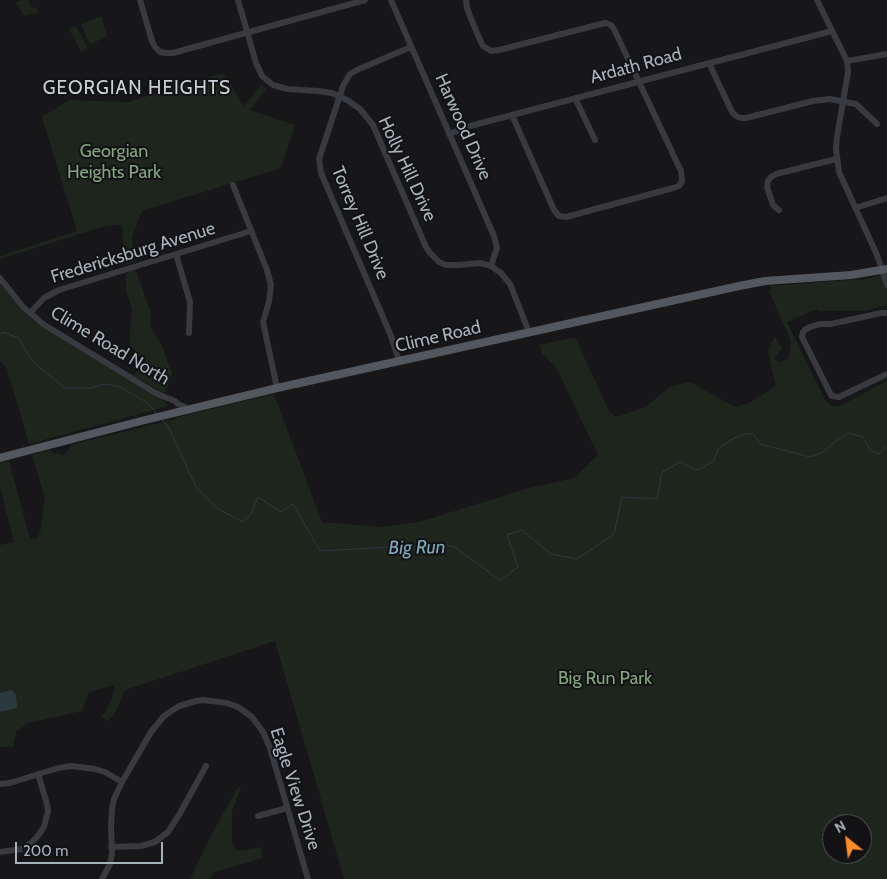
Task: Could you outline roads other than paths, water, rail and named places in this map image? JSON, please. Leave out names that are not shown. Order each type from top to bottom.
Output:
[{"type":"main road","name":"Clime Road","points":[[0,458],[276,388],[739,286],[765,281],[851,275],[885,269]]},
{"type":"street","points":[[140,0],[152,41],[160,52],[166,53],[173,53],[365,0]]},
{"type":"street","name":"Holly Hill Drive","points":[[238,0],[256,63],[262,76],[273,85],[286,89],[325,92],[347,100],[360,108],[373,125],[426,247],[434,258],[446,265],[480,264],[491,266]]},
{"type":"street","name":"Harwood Drive","points":[[391,0],[494,236],[497,248],[491,266]]},
{"type":"street","points":[[466,0],[467,8],[480,40],[483,46],[491,51],[600,24],[608,24],[614,29],[681,172],[682,181],[679,186],[673,188],[566,217],[559,216],[554,210],[512,114]]},
{"type":"street","points":[[817,0],[847,60],[848,72],[837,137],[836,159],[839,172],[877,256],[885,269],[887,285]]},
{"type":"street","name":"Ardath Road","points":[[449,134],[512,114],[832,30]]},
{"type":"street","name":"Torrey Hill Drive","points":[[399,361],[384,318],[321,173],[319,159],[343,86],[350,74],[411,46]]},
{"type":"street","points":[[847,60],[887,54]]},
{"type":"street","points":[[709,63],[732,112],[741,118],[820,99],[830,99],[856,104],[876,124]]},
{"type":"street","points":[[575,98],[595,140]]},
{"type":"street","points":[[779,210],[774,205],[767,187],[771,176],[836,159]]},
{"type":"street","points":[[234,185],[271,285],[263,329],[276,388]]},
{"type":"street","points":[[855,208],[887,198]]},
{"type":"street","name":"Fredericksburg Avenue","points":[[30,313],[44,298],[60,290],[252,231]]},
{"type":"street","points":[[176,254],[190,302],[189,334]]},
{"type":"street","points":[[491,266],[501,273],[510,284],[529,332]]},
{"type":"street","name":"Clime Road North","points":[[0,278],[16,299],[43,324],[154,392],[190,409]]},
{"type":"street","points":[[887,313],[831,324],[820,324],[806,329],[802,336],[832,396],[839,397],[887,374]]},
{"type":"street","name":"Eagle View Drive","points":[[122,782],[151,732],[164,716],[179,706],[203,700],[219,701],[233,705],[252,717],[263,732],[270,748],[308,879]]},
{"type":"street","points":[[0,784],[71,766],[105,772],[122,782],[114,799],[112,809],[110,864],[102,879]]},
{"type":"street","points":[[111,847],[141,846],[161,838],[168,832],[179,815],[206,766]]},
{"type":"street","points":[[0,852],[22,848],[37,837],[44,826],[48,804],[38,774]]},
{"type":"street","points":[[258,816],[287,808]]},
{"type":"waterway","name":"Big Run","points":[[0,334],[3,332],[19,338],[35,364],[65,388],[90,388],[105,384],[120,387],[148,403],[157,414]]},
{"type":"waterway","name":"Big Run","points":[[161,419],[168,426],[196,487],[218,509],[243,522],[251,514],[258,497],[281,512],[293,504],[320,551],[453,546],[500,580],[518,567],[507,535],[522,530],[551,554],[577,559],[614,534],[622,497],[657,499],[662,472],[680,462],[697,470],[713,462],[718,449],[732,439],[744,434],[753,434],[760,444],[810,457],[823,452],[848,433],[863,437],[870,450],[878,454],[887,446]]},
{"type":"district","name":"GEORGIAN HEIGHTS","points":[[137,88]]},
{"type":"park label","name":"Georgian Heights Park","points":[[114,162]]},
{"type":"park label","name":"Big Run Park","points":[[605,679]]}]
